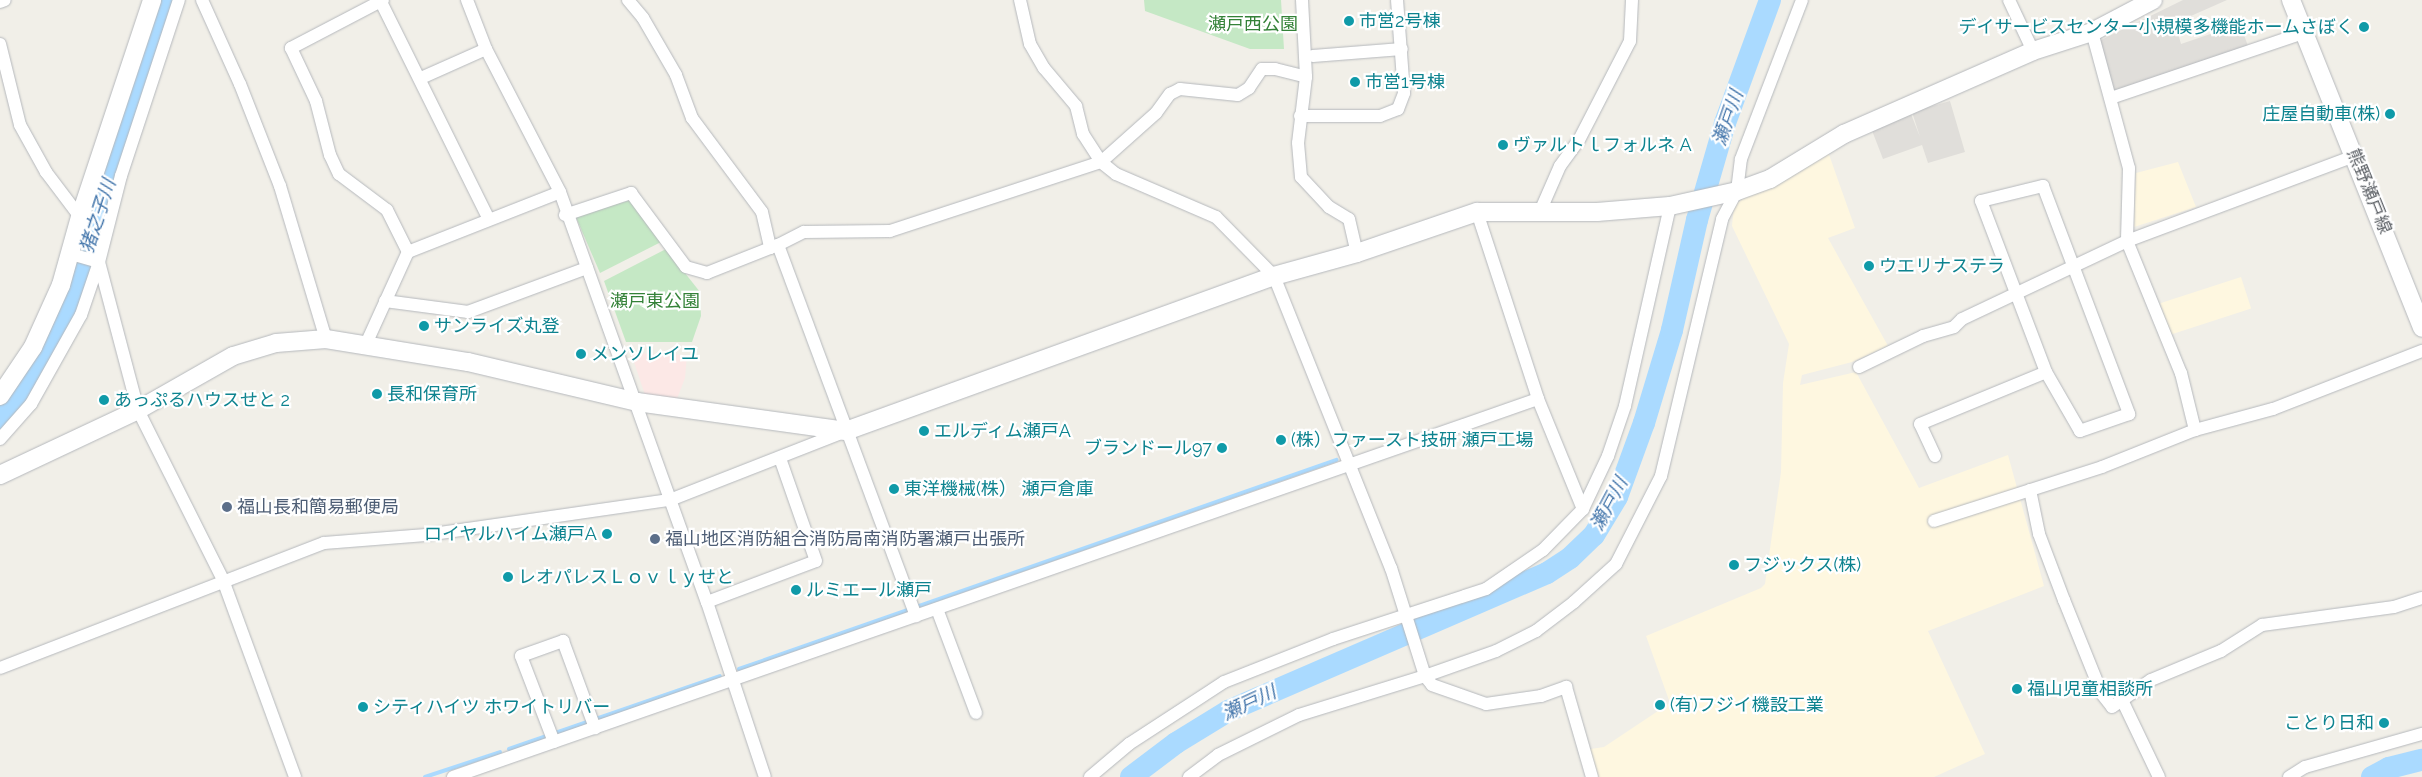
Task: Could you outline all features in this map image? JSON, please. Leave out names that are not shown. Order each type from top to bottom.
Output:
[{"type":"street","points":[[0,2],[6,0]]},
{"type":"street","points":[[0,396],[29,355],[48,318],[74,255],[80,217],[152,0]]},
{"type":"street","points":[[0,438],[31,404],[53,370],[81,315],[121,176],[179,0]]},
{"type":"street","points":[[202,0],[240,84],[280,186],[326,339]]},
{"type":"street","points":[[467,0],[486,49],[560,192],[566,215],[708,602],[765,777]]},
{"type":"street","points":[[628,0],[643,18],[676,75],[692,118],[762,212],[913,611]]},
{"type":"street","points":[[1020,0],[1030,44],[1044,68],[1076,106],[1083,134],[1100,162],[1116,174],[1216,217],[1274,276],[1408,618],[1424,675],[1432,685],[1486,704],[1541,696],[1566,687],[1592,777]]},
{"type":"street","points":[[1302,0],[1306,77],[1300,116],[1301,177],[1328,207],[1349,219],[1357,253]]},
{"type":"street","points":[[1300,116],[1380,116],[1398,109],[1404,93],[1397,0]]},
{"type":"street","points":[[1539,214],[1560,166],[1579,140],[1630,41],[1632,0]]},
{"type":"street","points":[[1188,777],[1218,755],[1298,715],[1496,651],[1536,632],[1574,602],[1616,564],[1661,476],[1722,219],[1741,159],[1802,0]]},
{"type":"street","points":[[2009,0],[2033,51]]},
{"type":"street","points":[[0,668],[223,580],[324,543],[426,535],[670,500],[846,432],[1274,276],[1357,253],[1477,212],[1539,214],[1673,205],[1732,192],[1770,179],[1844,134],[2033,51],[2092,32],[2153,0]]},
{"type":"street","name":"熊野瀬戸線","points":[[2291,0],[2422,328]]},
{"type":"street","points":[[408,252],[386,210],[339,174],[330,154],[316,102],[291,48],[382,1],[488,218]]},
{"type":"street","points":[[2092,32],[2129,168],[2127,241],[2181,373],[2195,430]]},
{"type":"street","points":[[2111,98],[2303,33]]},
{"type":"street","points":[[0,44],[20,125],[46,172],[80,217]]},
{"type":"street","points":[[1313,56],[1402,48]]},
{"type":"street","points":[[421,78],[486,49]]},
{"type":"street","points":[[566,215],[631,193],[686,267],[707,273],[774,247],[804,232],[890,231],[1100,162],[1156,113],[1170,94],[1180,89],[1238,95],[1249,88],[1262,69],[1276,69],[1306,77]]},
{"type":"street","points":[[1860,367],[2016,296],[2073,266],[2127,241],[2354,156]]},
{"type":"street","points":[[2043,186],[2073,266],[2129,414],[2080,431],[2046,372],[1981,201],[2043,186]]},
{"type":"street","points":[[366,344],[408,252],[488,218],[560,192]]},
{"type":"street","points":[[1090,777],[1129,744],[1224,682],[1333,639],[1408,618],[1486,589],[1543,550],[1583,509],[1608,456],[1624,406],[1673,205]]},
{"type":"street","points":[[1477,212],[1538,399],[1583,509]]},
{"type":"street","points":[[74,255],[97,262]]},
{"type":"street","points":[[97,262],[138,410],[223,580],[295,777]]},
{"type":"street","points":[[385,301],[468,312],[587,268]]},
{"type":"street","points":[[0,476],[138,410],[233,356],[276,343],[326,339],[468,362],[636,402],[788,426],[846,432]]},
{"type":"street","points":[[1934,521],[2102,467],[2195,430],[2273,409],[2422,351]]},
{"type":"street","points":[[1935,456],[1920,424],[2046,372]]},
{"type":"street","points":[[453,777],[552,737],[732,680],[913,611],[937,609],[1538,399]]},
{"type":"street","points":[[708,602],[816,561],[780,458]]},
{"type":"street","points":[[2030,490],[2039,534],[2102,694],[2112,707],[2123,702],[2150,680],[2221,651],[2262,625],[2394,607],[2422,598]]},
{"type":"street","points":[[937,609],[976,714]]},
{"type":"street","points":[[552,737],[521,656],[563,641],[593,723]]},
{"type":"street","points":[[2123,702],[2159,777]]},
{"type":"street","points":[[2289,777],[2305,767],[2422,734]]},
{"type":"shaded area","points":[[2183,0],[2227,0],[2175,23],[2181,44],[2240,24],[2248,46],[2113,91],[2097,42]]},
{"type":"shaded area","points":[[1950,101],[1965,152],[1928,163],[1922,145],[1883,159],[1871,128],[1911,114],[1920,137],[1912,112]]},
{"type":"shaded area","points":[[1827,149],[1855,228],[1828,238],[1888,346],[1852,362],[1802,375],[1800,385],[1856,372],[1919,488],[2008,455],[2044,586],[1928,631],[1985,754],[1934,777],[1594,777],[1584,750],[1604,747],[1670,703],[1646,636],[1761,588],[1765,584],[1781,472],[1783,383],[1789,344],[1732,226],[1734,205],[1804,158]]},
{"type":"shaded area","points":[[2178,162],[2196,207],[2134,227],[2136,173]]},
{"type":"shaded area","points":[[2241,277],[2251,308],[2170,335],[2160,303]]},
{"type":"shaded area","points":[[631,353],[687,355],[685,378],[675,404],[647,401]]},
{"type":"green space","name":"瀬戸西公園","points":[[1144,0],[1281,0],[1284,49],[1250,49],[1145,11]]},
{"type":"green space","name":"瀬戸東公園","points":[[631,200],[661,242],[600,273],[575,215]]},
{"type":"green space","name":"瀬戸東公園","points":[[666,249],[700,292],[701,316],[692,342],[626,342],[604,281]]},
{"type":"waterway","name":"猪之子川","points":[[0,418],[44,360],[72,295],[167,0]]},
{"type":"waterway","name":"瀬戸川","points":[[1131,777],[1176,743],[1228,711],[1547,573],[1570,558],[1594,535],[1617,497],[1644,423],[1672,330],[1697,220],[1725,123],[1770,0]]},
{"type":"waterway","points":[[739,669],[1336,460]]},
{"type":"waterway","points":[[509,749],[720,676]]},
{"type":"waterway","points":[[425,777],[500,752]]},
{"type":"waterway","points":[[2372,777],[2389,768],[2422,760]]},
{"type":"place","name":"市営2号棟","points":[[1349,21]]},
{"type":"place","name":"デイサービスセンター小規模多機能ホームさぼく","points":[[2364,27]]},
{"type":"place","name":"市営1号棟","points":[[1355,82]]},
{"type":"place","name":"庄屋自動車(株)","points":[[2390,114]]},
{"type":"place","name":"ヴァルトｌフォルネ A","points":[[1503,145]]},
{"type":"place","name":"ウエリナステラ","points":[[1869,266]]},
{"type":"place","name":"サンライズ丸登","points":[[424,326]]},
{"type":"place","name":"メンソレイユ","points":[[581,354]]},
{"type":"place","name":"長和保育所","points":[[377,394]]},
{"type":"place","name":"あっぷるハウスせと 2","points":[[104,400]]},
{"type":"place","name":"エルディム瀬戸A","points":[[924,431]]},
{"type":"place","name":"(株）ファースト技研 瀬戸工場","points":[[1281,440]]},
{"type":"place","name":"ブランドール97","points":[[1222,448]]},
{"type":"place","name":"東洋機械(株） 瀬戸倉庫","points":[[894,489]]},
{"type":"place","name":"福山長和簡易郵便局","points":[[227,507]]},
{"type":"place","name":"ロイヤルハイム瀬戸A","points":[[607,534]]},
{"type":"place","name":"福山地区消防組合消防局南消防署瀬戸出張所","points":[[655,539]]},
{"type":"place","name":"フジックス(株)","points":[[1734,565]]},
{"type":"place","name":"レオパレスＬｏｖｌｙせと","points":[[508,577]]},
{"type":"place","name":"ルミエール瀬戸","points":[[796,590]]},
{"type":"place","name":"福山児童相談所","points":[[2017,689]]},
{"type":"place","name":"(有)フジイ機設工業","points":[[1660,705]]},
{"type":"place","name":"シティハイツ ホワイトリバー","points":[[363,707]]},
{"type":"place","name":"ことり日和","points":[[2384,723]]}]
